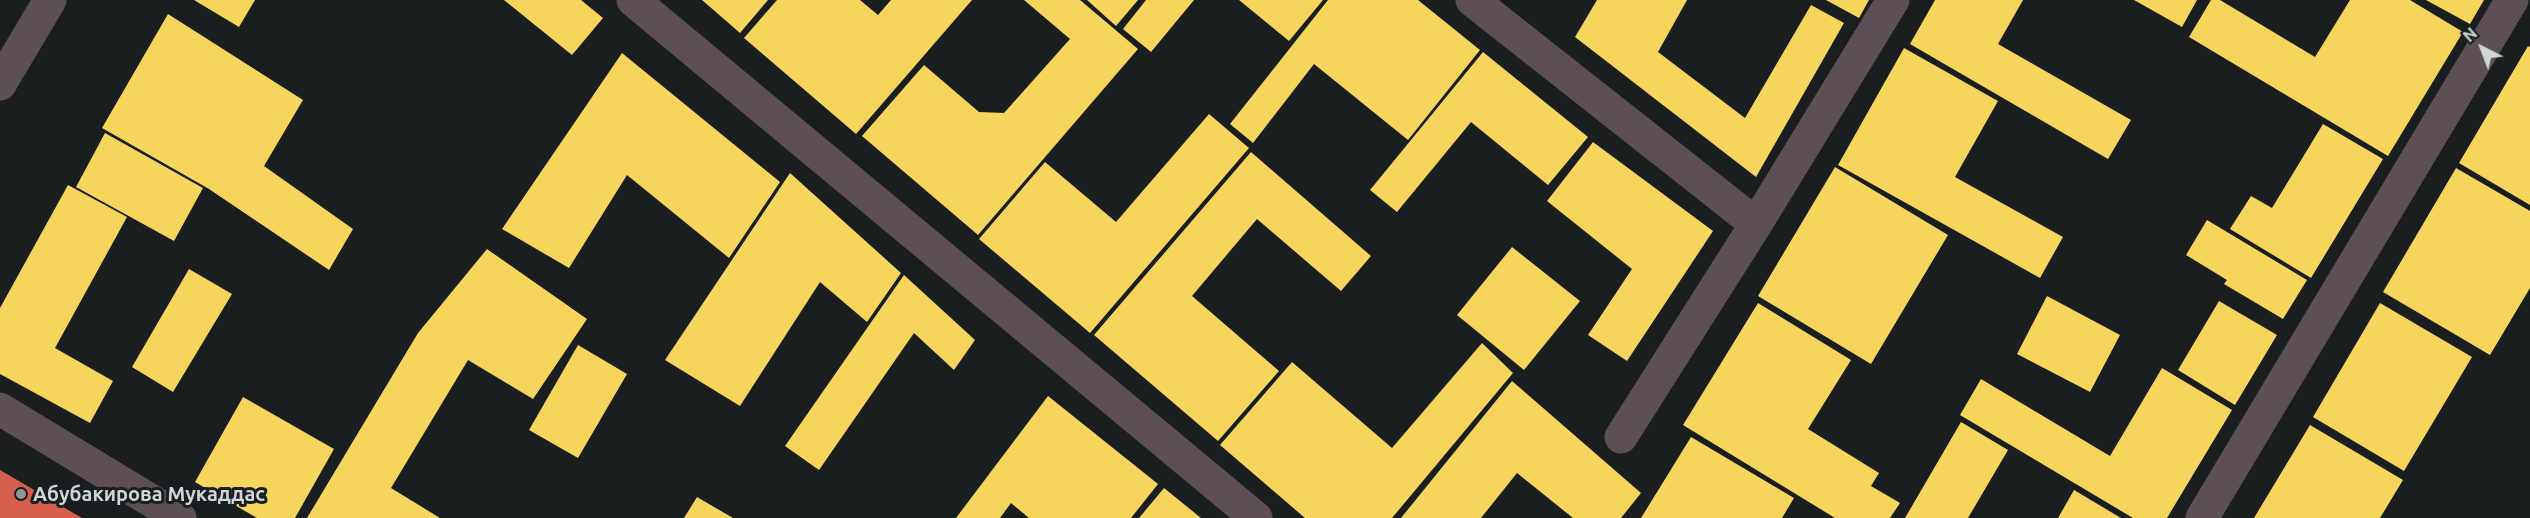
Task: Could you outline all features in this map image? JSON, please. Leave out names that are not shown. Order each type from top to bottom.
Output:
[{"type":"street","points":[[0,84],[50,0]]},
{"type":"street","points":[[633,0],[1256,518]]},
{"type":"street","points":[[1472,0],[1756,224]]},
{"type":"street","points":[[1621,437],[1756,224],[1893,0]]},
{"type":"street","points":[[2202,518],[2512,0]]},
{"type":"street","points":[[0,409],[180,518]]},
{"type":"building: Homes","points":[[194,0],[255,0],[239,27]]},
{"type":"building: Homes","points":[[504,0],[581,0],[603,18],[572,55]]},
{"type":"building: Homes","points":[[702,0],[768,0],[740,33]]},
{"type":"building: Homes","points":[[777,0],[860,0],[878,15],[891,0],[972,0],[856,134],[744,38]]},
{"type":"building: Homes","points":[[1024,0],[1080,0],[1138,49],[978,235],[862,136],[924,65],[979,112],[1004,113],[1070,39]]},
{"type":"building: Homes","points":[[1087,0],[1138,0],[1116,26]]},
{"type":"building: Homes","points":[[1146,0],[1194,0],[1151,52],[1123,29]]},
{"type":"building: Homes","points":[[1239,0],[1323,0],[1289,41]]},
{"type":"building: Homes","points":[[1328,0],[1418,0],[1480,50],[1408,140],[1314,64],[1253,143],[1230,124]]},
{"type":"building: Homes","points":[[1597,0],[1687,0],[1658,52],[1745,118],[1811,5],[1844,23],[1756,177],[1575,37]]},
{"type":"building: Homes","points":[[1826,0],[1869,0],[1859,18]]},
{"type":"building: Homes","points":[[1935,0],[2023,0],[1998,44],[2131,120],[2108,159],[1910,44]]},
{"type":"building: Homes","points":[[2134,0],[2197,0],[2182,27]]},
{"type":"building: Homes","points":[[2211,0],[2220,0],[2315,57],[2350,0],[2410,0],[2463,32],[2388,156],[2189,37]]},
{"type":"building: Homes","points":[[2426,0],[2484,0],[2470,24]]},
{"type":"building: Homes","points":[[168,14],[303,100],[264,166],[353,229],[329,270],[209,189],[102,128]]},
{"type":"building: Homes","points":[[2528,46],[2530,47],[2530,205],[2459,163]]},
{"type":"building: Homes","points":[[1904,48],[1998,101],[1955,177],[2063,237],[2040,278],[1838,165]]},
{"type":"building: Homes","points":[[1483,52],[1588,137],[1548,185],[1471,122],[1397,212],[1370,190]]},
{"type":"building: Homes","points":[[622,53],[780,182],[729,258],[627,175],[569,268],[502,229]]},
{"type":"building: Homes","points":[[1209,114],[1249,148],[1090,333],[979,239],[1045,162],[1116,222]]},
{"type":"building: Homes","points":[[2323,124],[2383,159],[2311,278],[2230,229],[2251,196],[2272,208]]},
{"type":"building: Homes","points":[[105,133],[203,188],[174,241],[76,187]]},
{"type":"building: Homes","points":[[1593,142],[1713,231],[1627,361],[1588,335],[1632,269],[1547,201]]},
{"type":"building: Homes","points":[[1251,152],[1371,256],[1341,291],[1257,219],[1192,296],[1279,371],[1218,441],[1094,335]]},
{"type":"building: Homes","points":[[1835,167],[1948,235],[1871,364],[1758,296]]},
{"type":"building: Homes","points":[[2456,168],[2530,211],[2530,288],[2490,355],[2383,292]]},
{"type":"building: Homes","points":[[790,173],[901,273],[867,322],[820,282],[740,406],[665,360]]},
{"type":"building: Homes","points":[[68,185],[127,217],[55,348],[113,381],[90,423],[0,374],[0,308]]},
{"type":"building: Homes","points":[[2207,220],[2307,280],[2283,319],[2224,284],[2227,280],[2186,255]]},
{"type":"building: Homes","points":[[1512,247],[1580,301],[1524,370],[1457,315]]},
{"type":"building: Homes","points":[[487,249],[587,319],[533,399],[468,360],[391,488],[440,518],[307,518],[418,333]]},
{"type":"building: Homes","points":[[189,269],[232,294],[173,392],[132,367]]},
{"type":"building: Homes","points":[[904,275],[975,340],[954,370],[914,333],[819,470],[785,446]]},
{"type":"building: Homes","points":[[2047,296],[2120,335],[2090,392],[2017,354]]},
{"type":"building: Homes","points":[[2219,301],[2277,335],[2235,405],[2178,370]]},
{"type":"building: Homes","points":[[1758,303],[1851,360],[1808,429],[1879,473],[1871,486],[1900,503],[1890,518],[1835,518],[1683,425]]},
{"type":"building: Homes","points":[[2380,303],[2472,357],[2404,471],[2313,417]]},
{"type":"building: Homes","points":[[1482,343],[1513,373],[1392,518],[1305,518],[1220,445],[1292,362],[1392,448]]},
{"type":"building: Homes","points":[[578,345],[627,374],[578,458],[529,430]]},
{"type":"building: Homes","points":[[2162,368],[2232,410],[2167,518],[2133,518],[1960,415],[1981,379],[2110,456]]},
{"type":"building: Homes","points":[[1512,381],[1641,493],[1621,518],[1573,518],[1517,473],[1481,518],[1401,518]]},
{"type":"building: Homes","points":[[1048,396],[1158,484],[1131,518],[1029,518],[1011,503],[1000,518],[956,518]]},
{"type":"building: Homes","points":[[243,397],[334,449],[295,518],[257,518],[195,482]]},
{"type":"building: Homes","points":[[1961,422],[2008,450],[1968,518],[1905,518]]},
{"type":"building: Homes","points":[[2310,425],[2403,480],[2380,518],[2254,518]]},
{"type":"building: Homes","points":[[1691,437],[1794,498],[1782,518],[1641,518]]},
{"type":"building: Homes","points":[[1164,488],[1201,518],[1139,518]]},
{"type":"building: Homes","points":[[2074,490],[2121,518],[2058,518]]},
{"type":"building: Homes","points":[[697,497],[733,518],[684,518]]},
{"type":"building: Shops","name":"Абубакирова Мукаддас","points":[[0,470],[82,518],[0,518]]},
{"type":"place","name":"Абубакирова Мукаддас","points":[[21,494]]}]
